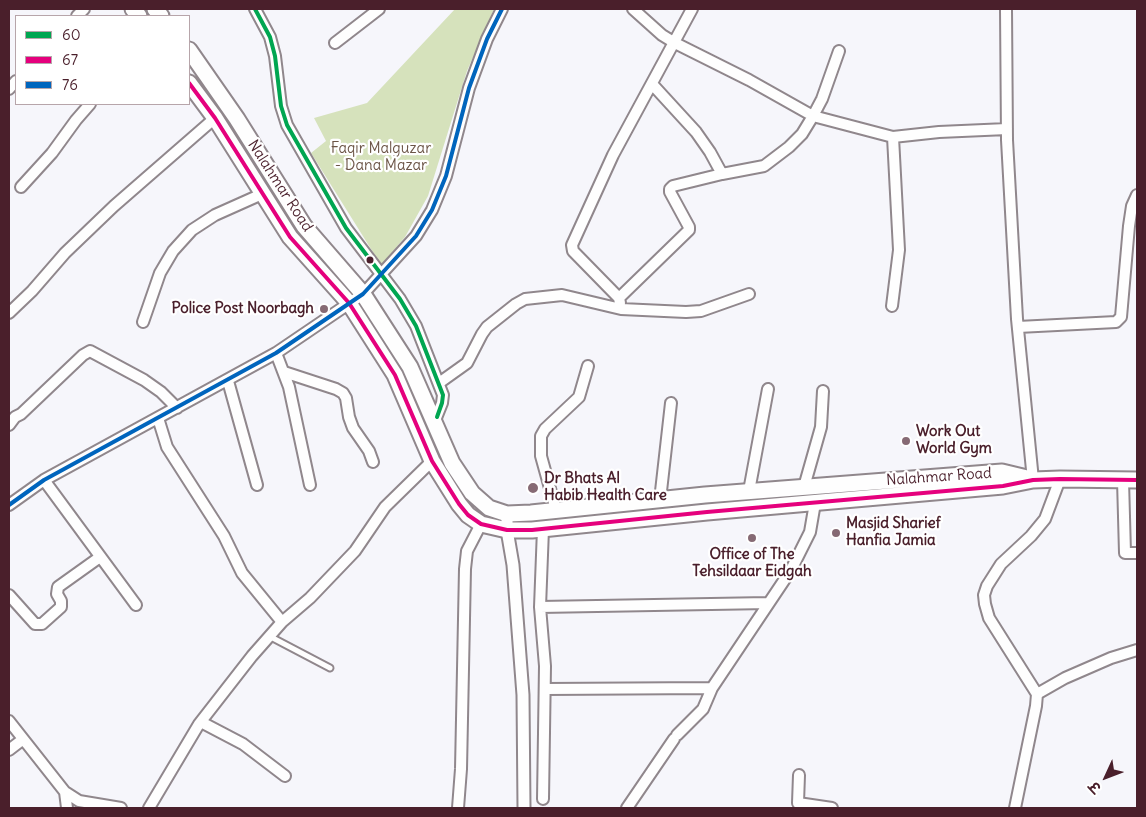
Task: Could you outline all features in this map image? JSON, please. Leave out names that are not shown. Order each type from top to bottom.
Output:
[{"type":"main road","name":"Nalahmar Road","points":[[191,58],[236,119],[304,226],[363,294],[410,367],[452,463],[472,493],[489,508],[508,514],[749,491],[1002,472],[1033,480]]},
{"type":"main road","name":"Nalahmar Road","points":[[190,84],[215,118],[290,237],[349,303],[394,375],[432,461],[459,504],[468,515],[481,524],[507,530],[543,529],[707,512],[1003,486],[1033,480]]},
{"type":"main road","points":[[1033,480],[1060,478],[1130,480]]},
{"type":"street","points":[[254,9],[270,37],[275,56],[281,106],[287,125],[346,228],[400,299],[416,326],[443,395],[434,423]]},
{"type":"street","points":[[9,504],[44,480],[276,354],[363,294],[416,236],[432,210],[446,176],[469,88],[487,38],[502,9]]},
{"type":"street","points":[[633,9],[662,35],[675,43],[749,80],[814,116],[893,137],[939,132],[1007,129]]},
{"type":"street","points":[[621,309],[619,298],[573,251],[572,245],[606,168],[692,9]]},
{"type":"street","points":[[1006,9],[1007,129],[1018,327],[1033,480]]},
{"type":"street","points":[[335,43],[373,11]]},
{"type":"street","points":[[619,298],[689,230],[670,189],[673,186],[764,166],[769,163],[802,134],[814,116],[839,51]]},
{"type":"street","points":[[652,84],[696,132],[722,174]]},
{"type":"street","points":[[21,187],[52,153],[89,105]]},
{"type":"street","points":[[9,313],[32,291],[65,253],[114,206],[215,118]]},
{"type":"street","points":[[892,306],[899,250],[893,137]]},
{"type":"street","points":[[143,322],[160,274],[173,251],[192,230],[216,215],[262,194]]},
{"type":"street","points":[[1018,327],[1116,322],[1121,317],[1128,226],[1132,206],[1137,195]]},
{"type":"street","points":[[439,384],[467,363],[487,327],[525,299],[562,295],[621,309],[701,312],[749,294]]},
{"type":"street","points":[[11,418],[21,414],[83,355],[90,351],[144,380],[161,392],[177,408]]},
{"type":"street","points":[[276,354],[284,372],[295,411],[310,485]]},
{"type":"street","points":[[556,510],[541,456],[541,436],[545,429],[579,397],[588,366]]},
{"type":"street","points":[[284,372],[343,393],[346,398],[351,423],[369,451],[373,462]]},
{"type":"street","points":[[228,381],[257,485]]},
{"type":"street","points":[[749,491],[768,388]]},
{"type":"street","points":[[804,487],[821,427],[824,391]]},
{"type":"street","points":[[660,500],[672,403]]},
{"type":"street","points":[[158,418],[167,447],[224,536],[242,573],[282,622]]},
{"type":"street","points":[[149,808],[201,722],[269,636],[310,598],[355,551],[385,506],[432,461]]},
{"type":"street","points":[[1015,808],[1037,694],[989,618],[984,604],[984,595],[987,586],[1001,564],[1031,536],[1045,519],[1060,478]]},
{"type":"street","points":[[44,480],[136,604]]},
{"type":"street","points":[[1130,480],[1125,553],[1137,553]]},
{"type":"street","points":[[627,808],[675,737],[703,709],[712,688],[791,570],[810,532],[815,503]]},
{"type":"street","points":[[508,514],[507,530],[513,566],[523,695],[524,808]]},
{"type":"street","points":[[458,808],[462,768],[465,570],[467,551],[481,524]]},
{"type":"street","points":[[543,529],[540,608],[545,666],[543,799]]},
{"type":"street","points":[[9,595],[35,624],[42,624],[61,607],[62,601],[57,594],[58,587],[100,556]]},
{"type":"street","points":[[540,608],[768,603]]},
{"type":"street","points":[[1037,694],[1065,678],[1111,658],[1137,650]]},
{"type":"street","points":[[545,689],[712,688]]},
{"type":"street","points":[[9,721],[22,740],[66,792],[79,801],[121,808]]},
{"type":"street","points":[[201,722],[243,744],[285,776]]},
{"type":"street","points":[[9,750],[22,740]]},
{"type":"street","points":[[799,775],[798,803],[832,808]]},
{"type":"street","points":[[66,792],[67,808]]},
{"type":"lane","points":[[269,636],[330,668]]},
{"type":"green space","name":"Faqir Malguzar - Dana Mazar","points":[[455,9],[494,9],[467,71],[428,196],[405,237],[381,265],[311,153],[326,141],[314,118],[367,103]]},
{"type":"transit line","name":"60","points":[[255,9],[270,37],[275,56],[281,106],[287,125],[346,228],[400,299],[416,326],[443,395],[437,417]]},
{"type":"transit line","name":"76","points":[[9,505],[44,480],[276,353],[363,294],[416,236],[432,210],[446,176],[469,88],[487,39],[502,9]]},
{"type":"transit line","name":"67","points":[[190,84],[215,118],[290,237],[349,303],[395,375],[432,461],[459,504],[468,515],[481,524],[507,530],[532,530],[707,512],[1003,486],[1033,480],[1137,480]]},
{"type":"place","name":"Police Post Noorbagh","points":[[324,309]]},
{"type":"place","name":"Work Out World Gym","points":[[906,441]]},
{"type":"place","name":"Dr Bhats Al Habib Health Care","points":[[533,488]]},
{"type":"place","name":"Masjid Sharief Hanfia Jamia","points":[[836,533]]},
{"type":"place","name":"Office of The Tehsildaar Eidgah","points":[[752,538]]}]
